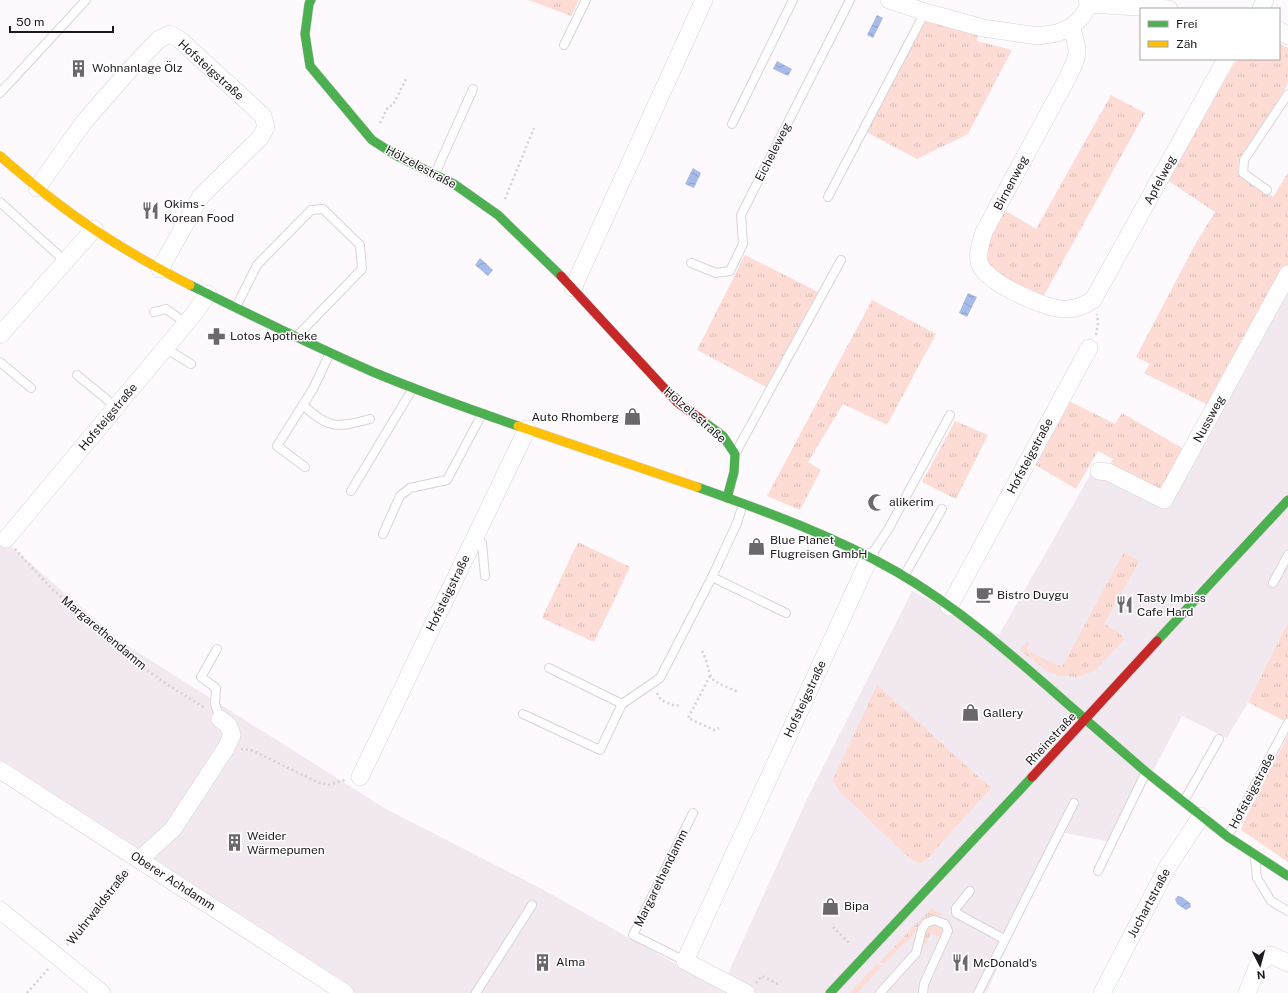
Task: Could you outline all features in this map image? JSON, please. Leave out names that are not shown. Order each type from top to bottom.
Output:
[{"type":"main road","name":"Hölzelestraße","points":[[311,0],[309,4],[305,34],[310,66],[372,140],[397,156],[454,184],[498,215],[573,288],[677,402],[723,436],[736,454],[734,472],[727,498]]},
{"type":"main road","name":"Hofsteigstraße","points":[[0,156],[37,188],[94,229],[160,269],[296,337],[413,387],[527,429],[727,498],[820,534],[870,557],[904,577],[949,607],[1000,646],[1146,772],[1201,816],[1228,837],[1288,876]]},
{"type":"main road","name":"Rheinstraße","points":[[830,993],[1288,500]]},
{"type":"street","points":[[573,288],[704,0]]},
{"type":"street","points":[[889,0],[925,12],[983,28],[1038,36],[1057,33],[1071,27],[1081,18],[1088,2],[1157,8]]},
{"type":"street","name":"Birnenweg","points":[[1071,27],[1078,45],[1076,58],[1068,77],[984,232],[979,249],[980,265],[991,279],[1020,294],[1051,307],[1067,309],[1084,306],[1093,300]]},
{"type":"street","name":"Hofsteigstraße","points":[[37,188],[84,122],[159,39],[170,34],[179,39],[263,116],[266,126],[261,137],[201,196],[160,269]]},
{"type":"street","name":"Apfelweg","points":[[1093,300],[1225,60]]},
{"type":"street","points":[[0,336],[94,229]]},
{"type":"street","name":"Nussweg","points":[[1099,471],[1108,472],[1164,500],[1288,274]]},
{"type":"street","name":"Hofsteigstraße","points":[[6,539],[186,323],[208,294]]},
{"type":"street","name":"Hofsteigstraße","points":[[949,607],[1088,348]]},
{"type":"street","name":"Hofsteigstraße","points":[[354,778],[370,756],[527,429]]},
{"type":"street","name":"Hofsteigstraße","points":[[685,961],[870,557]]},
{"type":"street","points":[[140,859],[173,829],[226,748],[232,735],[228,725],[220,718]]},
{"type":"street","name":"Oberer Achdamm","points":[[0,770],[140,859],[345,993]]},
{"type":"street","name":"Juchartstraße","points":[[1102,993],[1167,868],[1201,816]]},
{"type":"street","points":[[0,910],[102,993]]},
{"type":"street","points":[[1247,993],[1260,963],[1271,955],[1288,963]]},
{"type":"street","name":"Margarethendamm","points":[[685,961],[749,990]]},
{"type":"lane","points":[[0,93],[86,0]]},
{"type":"lane","points":[[564,45],[586,0]]},
{"type":"lane","points":[[732,124],[793,0]]},
{"type":"lane","name":"Eicheleweg","points":[[691,263],[716,273],[730,271],[743,244],[741,215],[850,0]]},
{"type":"lane","points":[[828,198],[925,12]]},
{"type":"lane","points":[[435,175],[473,89]]},
{"type":"lane","points":[[1267,190],[1243,173],[1244,160],[1288,94]]},
{"type":"lane","points":[[0,202],[66,262]]},
{"type":"lane","points":[[236,308],[257,265],[311,210],[323,209],[360,245],[362,269],[296,337]]},
{"type":"lane","name":"Hölzelestraße","points":[[736,454],[841,260]]},
{"type":"lane","points":[[154,312],[166,309],[186,323]]},
{"type":"lane","points":[[165,348],[191,364]]},
{"type":"lane","points":[[305,467],[277,446],[313,389],[331,353]]},
{"type":"lane","points":[[0,362],[31,388]]},
{"type":"lane","points":[[77,375],[116,407]]},
{"type":"lane","points":[[351,491],[413,387]]},
{"type":"lane","points":[[302,405],[325,423],[338,425],[370,419]]},
{"type":"lane","points":[[383,534],[400,496],[410,488],[447,480],[482,413]]},
{"type":"lane","name":"Hofsteigstraße","points":[[870,557],[889,528],[950,415]]},
{"type":"lane","points":[[523,714],[600,750],[622,704],[660,678],[712,577],[737,523],[743,504]]},
{"type":"lane","points":[[904,577],[942,509]]},
{"type":"lane","points":[[474,538],[482,543],[485,576]]},
{"type":"lane","points":[[1273,583],[1288,555]]},
{"type":"lane","points":[[712,577],[786,613]]},
{"type":"lane","points":[[217,650],[201,677],[216,688],[215,704],[220,718]]},
{"type":"lane","points":[[549,668],[622,704]]},
{"type":"lane","name":"Hofsteigstraße","points":[[1228,837],[1288,723]]},
{"type":"lane","points":[[1184,802],[1219,739]]},
{"type":"lane","points":[[1098,871],[1146,772]]},
{"type":"lane","points":[[978,993],[1074,802]]},
{"type":"lane","name":"Margarethendamm","points":[[685,961],[633,935],[693,813]]},
{"type":"lane","points":[[1255,855],[1257,878],[1271,901],[1288,911]]},
{"type":"lane","points":[[970,891],[956,908],[956,913],[1004,939]]},
{"type":"lane","points":[[476,993],[532,905]]},
{"type":"lane","points":[[880,993],[916,953],[922,929],[928,921],[936,920],[945,924],[948,928],[948,933],[924,984],[924,993]]},
{"type":"path","points":[[372,140],[388,107],[393,105],[407,76]]},
{"type":"path","points":[[498,215],[534,128]]},
{"type":"path","points":[[1088,348],[1096,335],[1098,323],[1097,310],[1093,300]]},
{"type":"path","name":"Margarethendamm","points":[[6,539],[51,588],[132,659],[220,718]]},
{"type":"path","points":[[702,651],[707,658],[710,676],[713,681],[728,685],[736,691],[739,689]]},
{"type":"path","points":[[710,676],[688,718],[714,730],[719,728]]},
{"type":"path","points":[[652,684],[662,700],[675,706],[679,705]]},
{"type":"path","points":[[709,728],[711,724]]},
{"type":"path","points":[[226,748],[251,750],[317,782],[328,785],[354,778]]},
{"type":"path","name":"Wuhrwaldstraße","points":[[27,993],[58,957],[130,866],[140,859]]},
{"type":"path","points":[[833,927],[850,944]]},
{"type":"path","points":[[749,990],[762,976],[780,985]]},
{"type":"shaded area","points":[[1288,267],[1288,622],[1248,702],[1227,738],[1182,716],[1115,843],[1060,832],[986,993],[339,993],[0,763],[0,537],[120,641],[386,809],[540,888],[721,989],[807,799],[912,591],[999,635],[1094,468],[1161,501]]},
{"type":"green space","points":[[528,0],[579,0],[571,16]]},
{"type":"green space","points":[[924,18],[978,34],[977,41],[1012,50],[968,134],[917,159],[866,132]]},
{"type":"green space","points":[[1280,44],[1288,48],[1288,84],[1238,164],[1238,175],[1273,197],[1288,173],[1288,265],[1208,405],[1144,373],[1150,364],[1136,357],[1196,243],[1215,212],[1167,180],[1236,60],[1280,60]]},
{"type":"green space","points":[[1111,95],[1145,113],[1042,299],[990,272],[984,257],[1001,208],[1036,229]]},
{"type":"green space","points":[[745,255],[818,292],[766,387],[697,350]]},
{"type":"green space","points":[[872,300],[936,334],[887,425],[843,404],[808,462],[821,470],[800,510],[767,496]]},
{"type":"green space","points":[[1067,400],[1115,424],[1122,413],[1187,451],[1164,487],[1156,490],[1107,468],[1113,459],[1098,451],[1076,489],[1032,463]]},
{"type":"green space","points":[[955,421],[988,435],[956,499],[922,482]]},
{"type":"green space","points":[[578,542],[630,567],[594,642],[542,618]]},
{"type":"green space","points":[[1124,552],[1139,561],[1104,624],[1117,631],[1125,639],[1094,671],[1077,677],[1057,675],[1046,670],[1020,650],[1027,642],[1030,641],[1026,650],[1062,667]]},
{"type":"green space","points":[[1288,622],[1288,719],[1286,722],[1248,702]]},
{"type":"green space","points":[[877,685],[991,788],[927,859],[921,863],[913,861],[882,832],[838,790],[833,780]]},
{"type":"green space","points":[[1288,735],[1288,862],[1241,830],[1244,821]]},
{"type":"green space","points":[[931,908],[943,915],[932,915],[926,918],[912,936],[884,964],[880,962]]},
{"type":"green space","points":[[932,924],[938,925],[942,928],[942,938],[931,933],[926,944],[923,943],[927,928]]},
{"type":"green space","points":[[877,964],[882,966],[857,993],[850,993]]},
{"type":"water","points":[[877,15],[883,18],[873,38],[867,35]]},
{"type":"water","points":[[777,61],[792,69],[788,76],[773,69]]},
{"type":"water","points":[[693,168],[701,173],[694,188],[685,184]]},
{"type":"water","points":[[480,258],[493,270],[488,276],[475,265]]},
{"type":"water","points":[[968,293],[977,297],[967,317],[959,313]]},
{"type":"water","points":[[1178,896],[1190,903],[1191,907],[1186,910],[1177,904],[1175,899]]},
{"type":"traffic: fast","points":[[311,0],[309,4],[305,34],[310,66],[372,140],[397,156],[454,184],[498,215],[561,276]]},
{"type":"traffic: fast","points":[[190,285],[281,330],[373,372],[518,426]]},
{"type":"traffic: fast","points":[[703,421],[723,436],[735,454],[734,472],[727,498]]},
{"type":"traffic: fast","points":[[697,487],[799,525],[849,547],[897,572],[971,622],[1085,719]]},
{"type":"traffic: fast","points":[[1157,641],[1288,500]]},
{"type":"traffic: fast","points":[[1085,719],[1146,772],[1228,837],[1288,876]]},
{"type":"traffic: fast","points":[[830,993],[1032,777]]},
{"type":"traffic: slow","points":[[0,156],[44,193],[100,234],[159,269],[190,285]]},
{"type":"traffic: slow","points":[[518,426],[697,487]]},
{"type":"traffic: jam","points":[[561,276],[677,402],[703,421]]},
{"type":"traffic: jam","points":[[1032,777],[1157,641]]},
{"type":"place","name":"Wohnanlage Ölz","points":[[79,68]]},
{"type":"place","name":"Okims - Korean Food","points":[[151,211]]},
{"type":"place","name":"Lotos Apotheke","points":[[217,336]]},
{"type":"place","name":"Auto Rhomberg","points":[[632,417]]},
{"type":"place","name":"alikerim","points":[[876,502]]},
{"type":"place","name":"Blue Planet Flugreisen GmbH","points":[[757,547]]},
{"type":"place","name":"Bistro Duygu","points":[[984,595]]},
{"type":"place","name":"Tasty Imbiss Cafe Hard","points":[[1124,605]]},
{"type":"place","name":"Gallery","points":[[970,713]]},
{"type":"place","name":"Weider Wärmepumen","points":[[234,843]]},
{"type":"place","name":"Bipa","points":[[831,906]]},
{"type":"place","name":"Alma","points":[[543,962]]},
{"type":"place","name":"McDonald's","points":[[960,963]]}]
